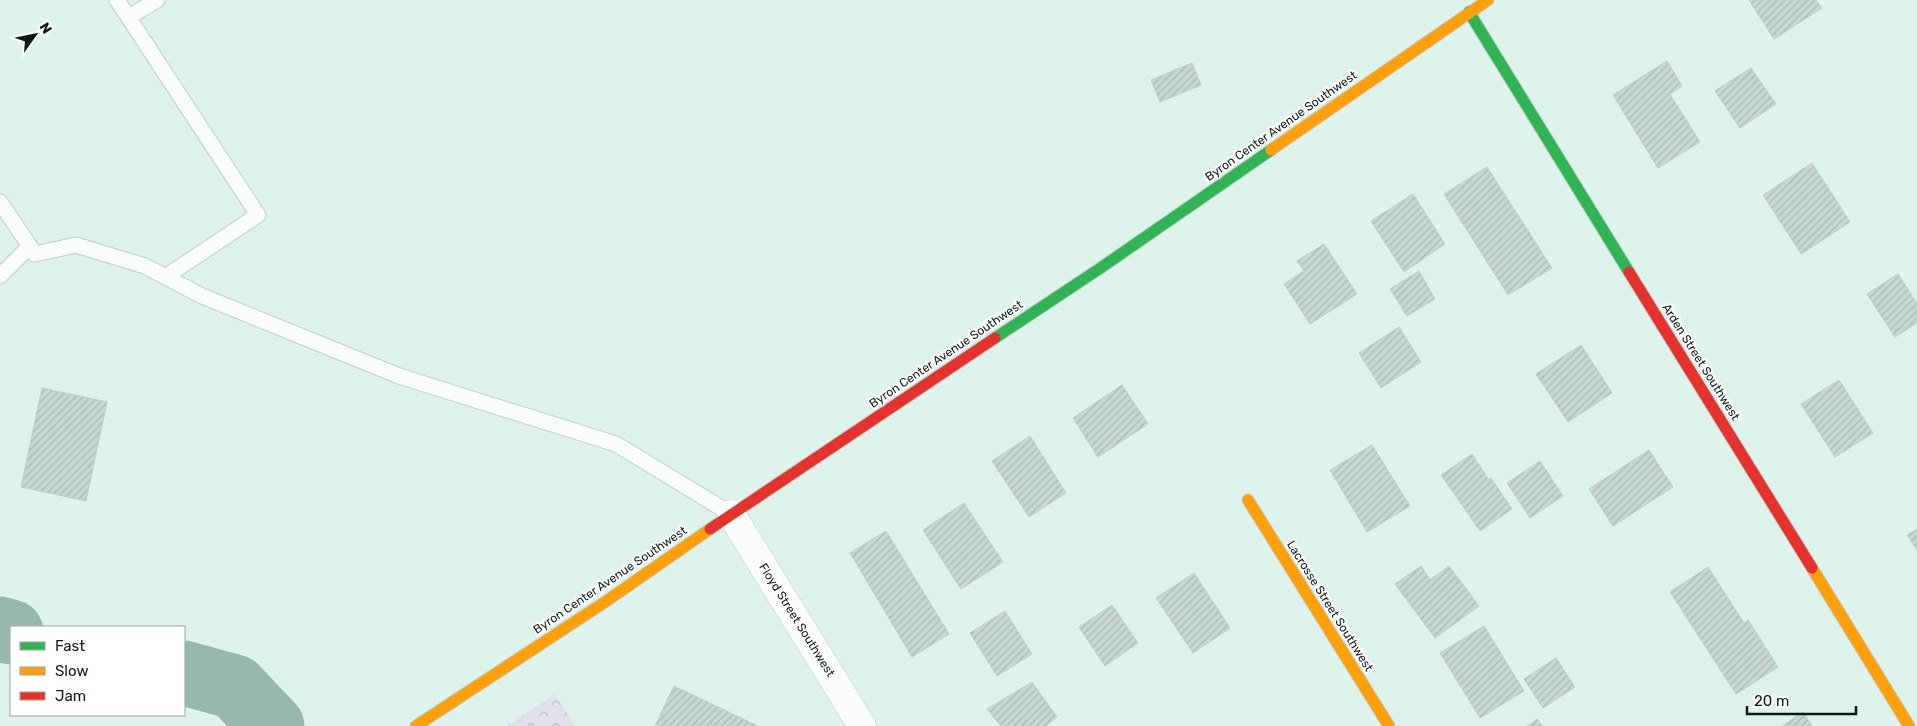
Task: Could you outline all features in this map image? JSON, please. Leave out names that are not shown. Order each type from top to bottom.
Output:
[{"type":"main road","name":"Byron Center Avenue Southwest","points":[[416,726],[605,602],[731,514],[1102,267],[1488,0]]},
{"type":"main road","name":"Arden Street Southwest","points":[[1469,12],[1909,726]]},
{"type":"main road","name":"Lacrosse Street Southwest","points":[[1248,500],[1389,726]]},
{"type":"street","name":"Floyd Street Southwest","points":[[731,514],[862,726]]},
{"type":"lane","points":[[117,0],[258,215],[164,276]]},
{"type":"lane","points":[[129,17],[157,0]]},
{"type":"lane","points":[[0,202],[36,254],[76,246],[145,266],[202,296],[399,376],[616,444],[731,514]]},
{"type":"lane","points":[[0,280],[30,246]]},
{"type":"green space","points":[[555,694],[575,726],[507,726]]},
{"type":"building","points":[[1749,0],[1816,0],[1822,8],[1774,39]]},
{"type":"building","points":[[1667,61],[1682,86],[1670,94],[1700,142],[1658,168],[1613,95]]},
{"type":"building","points":[[1192,63],[1201,85],[1160,102],[1151,80]]},
{"type":"building","points":[[1751,68],[1776,104],[1740,128],[1715,91]]},
{"type":"building","points":[[1812,163],[1850,222],[1801,254],[1763,195]]},
{"type":"building","points":[[1487,167],[1552,268],[1508,295],[1444,194]]},
{"type":"building","points":[[1413,194],[1445,244],[1404,272],[1371,221]]},
{"type":"building","points":[[1324,244],[1357,294],[1310,324],[1284,284],[1304,271],[1297,261]]},
{"type":"building","points":[[1419,271],[1435,299],[1407,316],[1390,289]]},
{"type":"building","points":[[1898,274],[1917,303],[1917,323],[1895,337],[1867,294]]},
{"type":"building","points":[[1399,327],[1421,362],[1381,388],[1359,353]]},
{"type":"building","points":[[1581,345],[1612,393],[1568,422],[1536,374]]},
{"type":"building","points":[[1839,380],[1873,433],[1835,457],[1801,404]]},
{"type":"building","points":[[1122,385],[1148,424],[1098,457],[1073,418]]},
{"type":"building","points":[[42,388],[107,402],[86,501],[21,487]]},
{"type":"building","points":[[1030,436],[1066,493],[1029,517],[992,461]]},
{"type":"building","points":[[1372,445],[1410,506],[1367,532],[1330,470]]},
{"type":"building","points":[[1649,450],[1673,487],[1613,526],[1589,489]]},
{"type":"building","points":[[1472,454],[1489,480],[1491,478],[1512,509],[1480,531],[1441,475]]},
{"type":"building","points":[[1540,461],[1563,496],[1530,518],[1507,483]]},
{"type":"building","points":[[964,503],[1003,562],[961,589],[923,530]]},
{"type":"building","points":[[1917,529],[1917,550],[1907,535]]},
{"type":"building","points":[[886,531],[949,634],[912,657],[850,553]]},
{"type":"building","points":[[1421,566],[1430,580],[1449,566],[1479,606],[1435,638],[1395,584]]},
{"type":"building","points":[[1708,567],[1744,623],[1748,620],[1778,667],[1736,694],[1670,592]]},
{"type":"building","points":[[1194,573],[1230,628],[1193,653],[1156,598]]},
{"type":"building","points":[[1112,605],[1138,643],[1105,666],[1079,627]]},
{"type":"building","points":[[1005,611],[1032,654],[997,676],[970,633]]},
{"type":"building","points":[[1484,626],[1524,691],[1480,718],[1440,653]]},
{"type":"building","points":[[1556,658],[1575,687],[1543,708],[1524,679]]},
{"type":"building","points":[[1032,682],[1057,717],[1046,726],[1001,726],[987,709]]},
{"type":"building","points":[[674,686],[758,726],[655,726]]},
{"type":"building","points":[[1803,712],[1812,726],[1782,726]]},
{"type":"building","points":[[1537,719],[1542,726],[1527,726]]},
{"type":"waterway","points":[[0,629],[10,632]]},
{"type":"waterway","points":[[185,673],[235,687],[272,726]]},
{"type":"traffic: fast","points":[[1469,12],[1629,272]]},
{"type":"traffic: fast","points":[[995,338],[1102,267],[1271,150]]},
{"type":"traffic: slow","points":[[1271,150],[1488,0]]},
{"type":"traffic: slow","points":[[1248,500],[1389,726]]},
{"type":"traffic: slow","points":[[416,726],[605,602],[710,529]]},
{"type":"traffic: slow","points":[[1812,568],[1909,726]]},
{"type":"traffic: jam","points":[[1629,272],[1812,568]]},
{"type":"traffic: jam","points":[[710,529],[995,338]]}]
